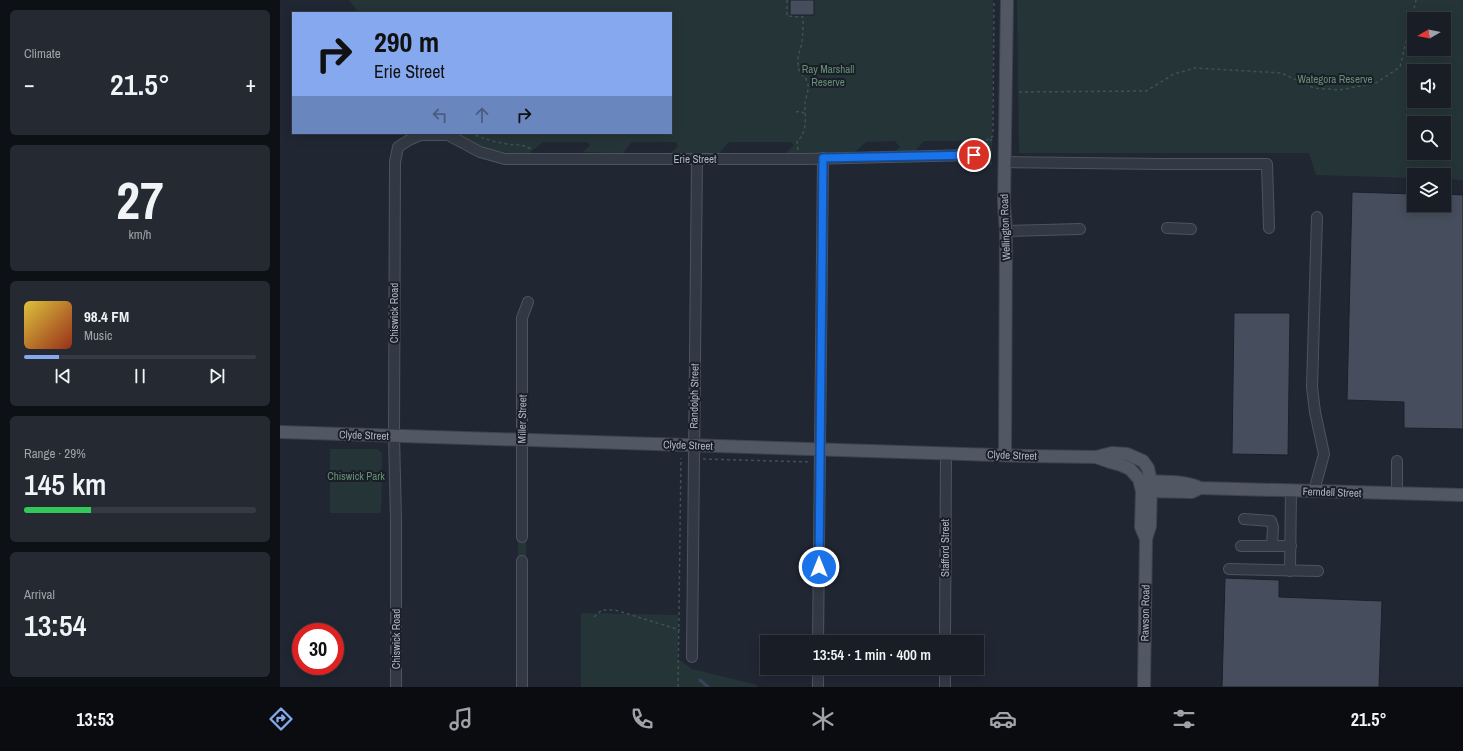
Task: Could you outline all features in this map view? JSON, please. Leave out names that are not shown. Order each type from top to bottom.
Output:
[{"type":"main road","name":"Wellington Road","points":[[1005,455],[1006,231],[1004,162],[1007,0]]},
{"type":"main road","name":"Clyde Street","points":[[280,432],[1096,457],[1130,469],[1146,486]]},
{"type":"main road","name":"Ferndell Street","points":[[1146,486],[1192,492],[1200,488],[1463,495]]},
{"type":"main road","name":"Rawson Road","points":[[1144,687],[1146,539],[1141,527],[1146,486]]},
{"type":"street","name":"Erie Street","points":[[421,134],[448,135],[480,152],[505,159],[823,158],[971,151]]},
{"type":"street","name":"Chiswick Road","points":[[396,687],[396,519],[394,436],[395,162],[398,147],[421,134]]},
{"type":"street","points":[[818,635],[823,158]]},
{"type":"street","name":"Randolph Street","points":[[692,657],[697,159]]},
{"type":"street","points":[[1004,162],[1267,164],[1269,228]]},
{"type":"street","points":[[1314,491],[1324,454],[1315,412],[1312,387],[1317,217]]},
{"type":"street","points":[[1167,228],[1191,229]]},
{"type":"street","points":[[1006,231],[1080,229]]},
{"type":"street","name":"Miller Street","points":[[522,537],[522,318],[528,302]]},
{"type":"street","name":"Stafford Street","points":[[945,635],[946,453]]},
{"type":"street","points":[[1397,461],[1397,494]]},
{"type":"street","points":[[1290,570],[1291,491]]},
{"type":"street","points":[[1244,520],[1271,521],[1273,527],[1272,546]]},
{"type":"street","points":[[1240,546],[1291,546]]},
{"type":"street","points":[[522,561],[522,687]]},
{"type":"street","points":[[1229,570],[1318,571]]},
{"type":"street","points":[[818,675],[818,687]]},
{"type":"street","points":[[945,675],[945,687]]},
{"type":"path","points":[[787,0],[787,16],[803,17],[802,40],[797,61],[799,72],[807,81],[808,85],[803,134],[797,141],[798,150]]},
{"type":"path","points":[[971,151],[993,138],[994,0]]},
{"type":"path","points":[[1019,92],[1146,91],[1174,74],[1195,68],[1281,73],[1314,88],[1339,90],[1376,82],[1400,67],[1416,0]]},
{"type":"path","points":[[796,112],[800,111],[806,114]]},
{"type":"path","points":[[473,134],[498,142],[522,144],[533,149]]},
{"type":"path","points":[[971,151],[993,136]]},
{"type":"path","points":[[678,687],[680,630],[681,458]]},
{"type":"path","points":[[703,459],[813,462]]},
{"type":"path","points":[[594,617],[602,610],[615,610],[692,633]]},
{"type":"green space","name":"Ray Marshall Reserve","points":[[349,0],[993,0],[992,165],[984,166],[982,162],[984,154],[978,147],[972,147],[962,152],[953,152],[964,141],[924,141],[914,152],[893,153],[900,147],[895,141],[866,142],[854,153],[786,153],[794,145],[791,142],[729,142],[719,153],[671,153],[678,146],[676,142],[632,142],[623,153],[583,152],[590,146],[588,142],[543,142],[529,153],[508,153],[490,149],[477,145],[456,134],[672,134],[672,12],[358,12]]},
{"type":"green space","name":"Wategora Reserve","points":[[1017,0],[1463,0],[1463,180],[1451,179],[1451,168],[1407,168],[1407,178],[1316,175],[1309,153],[1019,153]]},
{"type":"green space","name":"Chiswick Park","points":[[330,449],[377,449],[382,453],[381,513],[330,513]]},
{"type":"green space","points":[[518,541],[526,541],[526,556],[518,556]]},
{"type":"green space","points":[[581,613],[678,615],[678,659],[692,669],[757,685],[757,687],[581,687]]},
{"type":"building","points":[[790,0],[814,0],[814,15],[790,15]]},
{"type":"building","points":[[1352,192],[1407,194],[1407,212],[1451,212],[1451,194],[1463,195],[1463,429],[1404,428],[1404,402],[1347,400]]},
{"type":"building","points":[[1234,313],[1290,313],[1288,455],[1232,454]]},
{"type":"building","points":[[1225,578],[1279,580],[1279,597],[1382,601],[1379,687],[1222,687]]},
{"type":"waterway","points":[[700,680],[708,687]]},
{"type":"route","points":[[819,567],[823,158],[974,155]]}]
